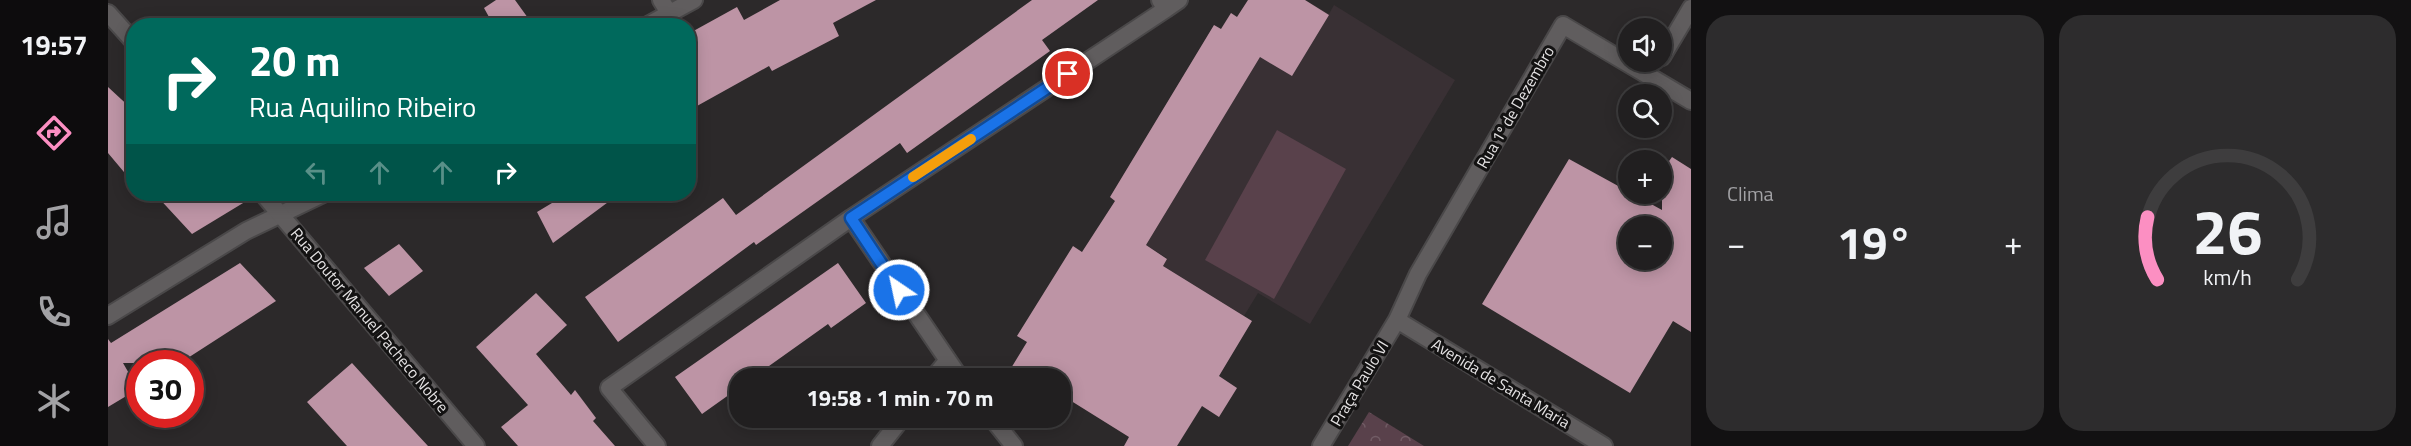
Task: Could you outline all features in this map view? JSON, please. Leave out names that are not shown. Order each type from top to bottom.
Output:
[{"type":"street","points":[[654,18],[665,7],[694,0]]},
{"type":"street","points":[[657,446],[609,388],[851,218],[1169,3]]},
{"type":"street","points":[[1672,40],[1691,8]]},
{"type":"street","points":[[108,13],[126,33]]},
{"type":"street","name":"Rua 1º de Dezembro","points":[[1398,320],[1423,266],[1563,25],[1618,51]]},
{"type":"street","name":"Rua 1º de Dezembro","points":[[1658,72],[1691,101]]},
{"type":"street","name":"Rua Doutor Manuel Pacheco Nobre","points":[[269,201],[476,446]]},
{"type":"street","points":[[108,316],[246,231],[309,201]]},
{"type":"street","points":[[851,218],[952,368]]},
{"type":"street","name":"Praça Paulo VI","points":[[1321,446],[1398,320]]},
{"type":"street","name":"Avenida de Santa Maria","points":[[1398,320],[1604,446]]},
{"type":"street","points":[[941,368],[947,361]]},
{"type":"street","points":[[880,446],[894,428]]},
{"type":"street","points":[[1000,428],[1014,446]]},
{"type":"shaded area","points":[[1248,0],[1305,0],[1329,14],[1334,5],[1455,80],[1310,324],[1258,293],[1244,316],[1163,266],[1167,258],[1104,219],[1115,201],[1110,197],[1214,25],[1221,29],[1231,13],[1237,17]]},
{"type":"green space","points":[[1277,130],[1346,169],[1274,299],[1205,260]]},
{"type":"green space","points":[[1369,412],[1424,446],[1348,446]]},
{"type":"building","points":[[496,0],[515,0],[528,18],[490,18],[484,8]]},
{"type":"building","points":[[780,0],[876,0],[833,23],[839,36],[772,71],[769,66],[696,107],[696,30],[737,7],[744,20]]},
{"type":"building","points":[[1032,0],[1098,0],[1042,40],[1050,51],[907,153],[900,143],[756,245],[754,242],[618,342],[585,297],[723,198],[736,215]]},
{"type":"building","points":[[1248,0],[1305,0],[1329,15],[1292,76],[1260,57],[1146,245],[1167,259],[1163,266],[1252,321],[1219,376],[1237,388],[1219,417],[1202,406],[1177,446],[1124,446],[1129,437],[1071,401],[1071,368],[1011,368],[1027,342],[1017,336],[1073,246],[1082,252],[1115,201],[1110,197],[1214,25],[1221,29],[1231,13],[1237,17]]},
{"type":"building","points":[[108,87],[126,104],[126,174],[108,153]]},
{"type":"building","points":[[1672,157],[1691,169],[1691,332],[1673,321],[1630,393],[1482,304],[1569,159],[1618,186],[1618,204],[1651,204],[1662,210],[1662,204],[1672,204]]},
{"type":"building","points":[[161,201],[246,201],[192,234]]},
{"type":"building","points":[[555,201],[610,201],[553,243],[537,212]]},
{"type":"building","points":[[399,244],[423,271],[389,296],[364,268]]},
{"type":"building","points":[[240,263],[276,301],[200,350],[126,350],[126,363],[123,363],[126,368],[126,396],[108,407],[108,339],[111,343]]},
{"type":"building","points":[[838,263],[866,303],[831,328],[828,324],[766,368],[729,368],[729,395],[702,414],[675,377]]},
{"type":"building","points":[[536,293],[567,325],[536,354],[571,395],[575,390],[596,418],[593,421],[615,446],[518,446],[501,427],[528,405],[476,347]]},
{"type":"building","points":[[352,363],[428,446],[347,446],[307,402]]},
{"type":"slow traffic","points":[[913,177],[971,139]]},
{"type":"route","points":[[899,290],[851,218],[1068,74]]}]
